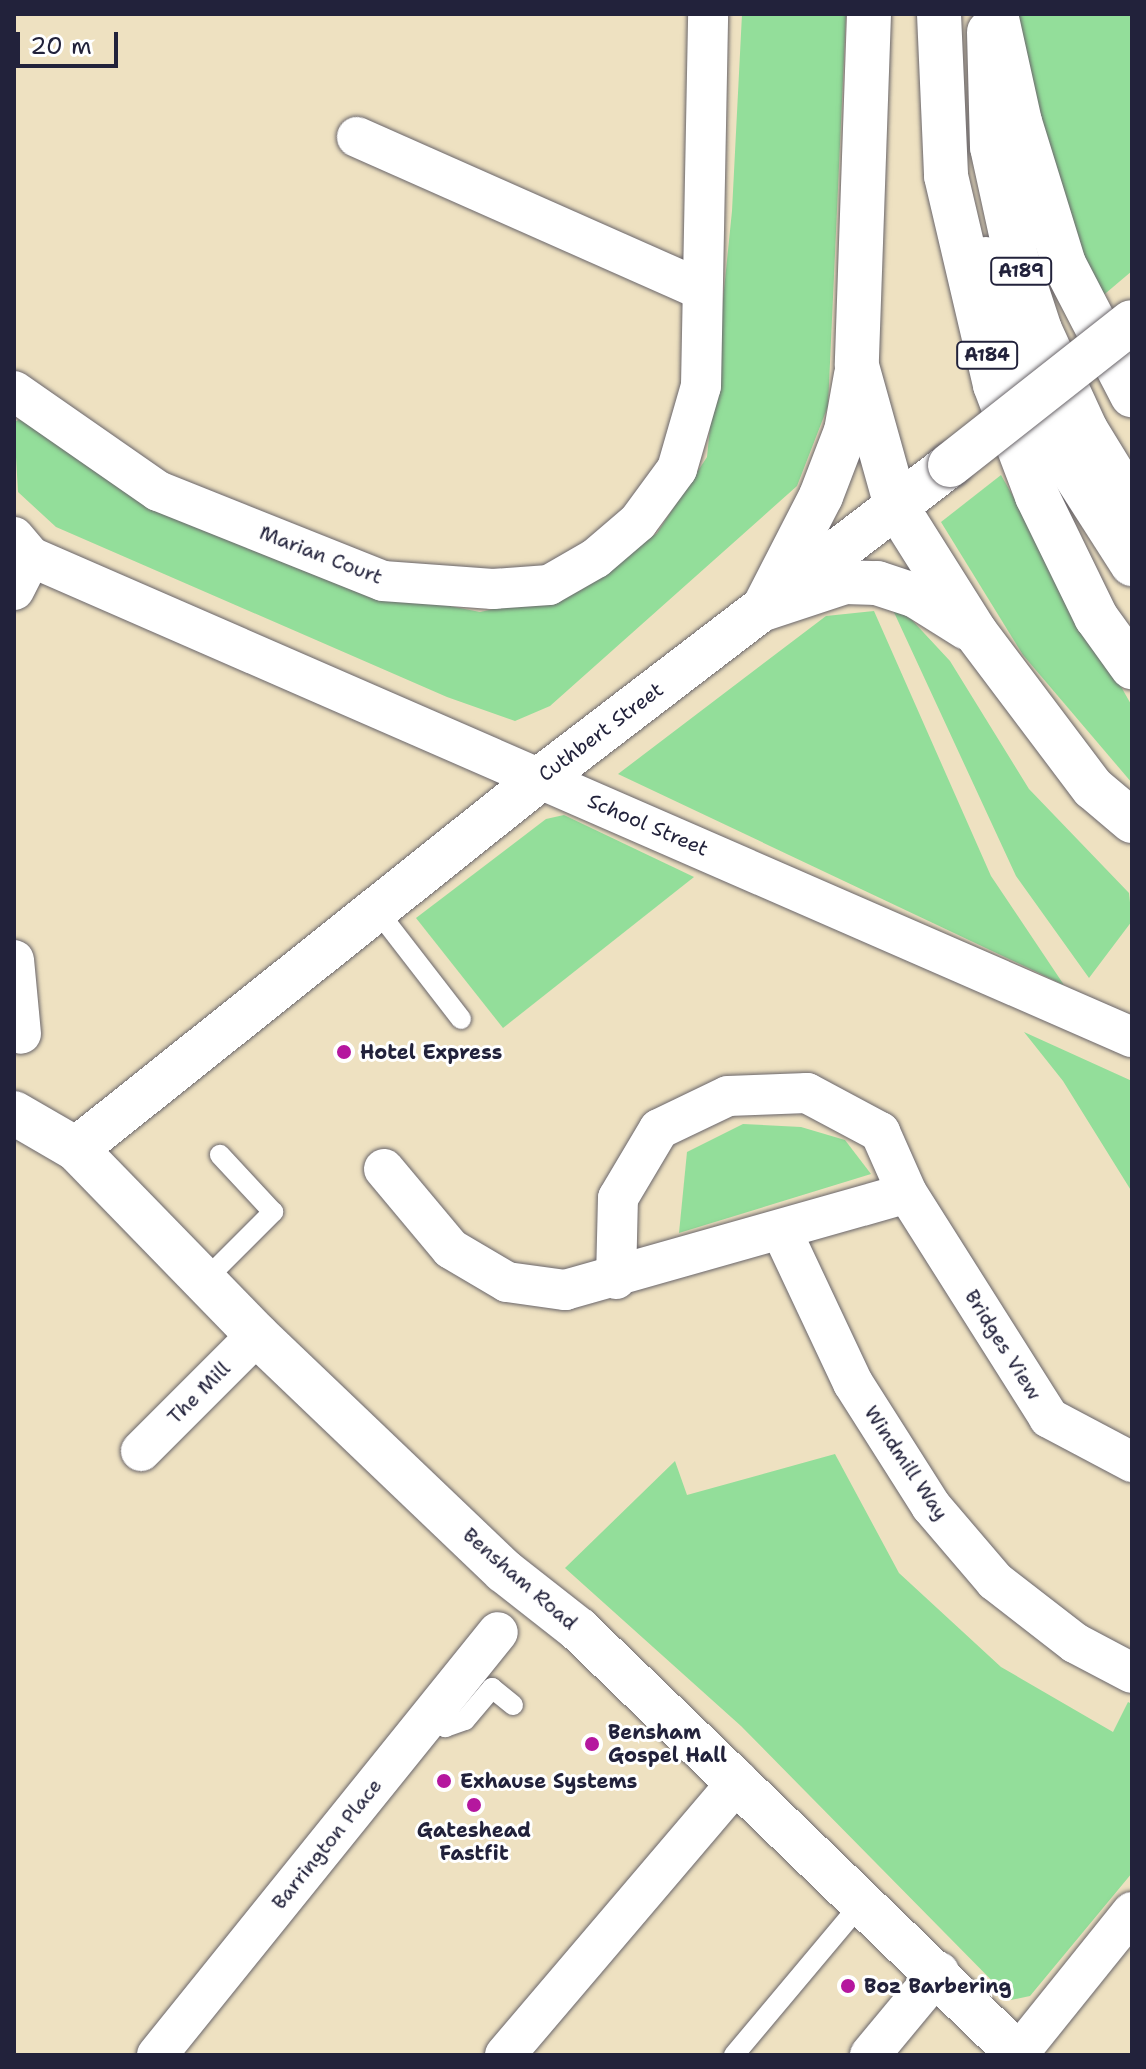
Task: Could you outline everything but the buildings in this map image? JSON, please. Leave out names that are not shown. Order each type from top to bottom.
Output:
[{"type":"main road","points":[[763,609],[821,496],[846,431],[857,366],[869,14]]},
{"type":"main road","name":"A189","points":[[941,14],[962,160],[1012,350],[1061,453],[1132,564]]},
{"type":"main road","name":"A184","points":[[941,14],[946,176],[995,385],[1037,496],[1096,617],[1132,667]]},
{"type":"main road","name":"A189","points":[[988,14],[992,147],[1016,257],[1040,330],[1086,430],[1132,505]]},
{"type":"main road","points":[[996,14],[1020,122],[1064,264],[1132,395]]},
{"type":"main road","name":"Cuthbert Street","points":[[76,1149],[541,778],[1132,322]]},
{"type":"main road","points":[[857,366],[896,506],[976,633],[1093,788],[1132,821]]},
{"type":"main road","points":[[763,609],[845,582],[877,583],[916,596],[976,633]]},
{"type":"main road","name":"Bensham Road","points":[[14,1113],[76,1149],[257,1335],[504,1571],[578,1629],[939,1972],[1018,2054]]},
{"type":"street","name":"Marian Court","points":[[14,391],[158,491],[383,581],[493,589],[549,585],[596,558],[638,522],[677,469],[701,386],[708,14]]},
{"type":"street","points":[[357,137],[702,290]]},
{"type":"street","name":"School Street","points":[[20,561],[541,778],[1132,1037]]},
{"type":"street","points":[[14,960],[21,1034]]},
{"type":"street","name":"Bridges View","points":[[616,1279],[618,1198],[659,1129],[728,1096],[807,1093],[880,1132],[907,1193],[1049,1418],[1132,1462]]},
{"type":"street","points":[[384,1169],[451,1249],[507,1282],[565,1290],[616,1279],[907,1193]]},
{"type":"street","name":"Windmill Way","points":[[781,1230],[853,1383],[931,1506],[995,1581],[1075,1643],[1132,1673]]},
{"type":"street","name":"The Mill","points":[[141,1451],[257,1335]]},
{"type":"street","name":"Barrington Place","points":[[157,2055],[498,1632]]},
{"type":"street","points":[[505,2055],[738,1781]]},
{"type":"street","points":[[1018,2054],[1132,1912]]},
{"type":"street","points":[[870,2055],[939,1972]]},
{"type":"lane","points":[[376,909],[461,1019]]},
{"type":"lane","points":[[204,1281],[273,1212],[220,1155]]},
{"type":"lane","points":[[430,1716],[445,1727],[465,1720],[492,1688],[513,1705]]},
{"type":"lane","points":[[734,2055],[863,1901]]},
{"type":"green space","points":[[742,14],[846,14],[828,406],[797,486],[550,706],[515,721],[447,697],[56,527],[18,492],[14,422],[25,417],[384,593],[480,612],[581,590],[657,533],[707,457],[732,211]]},
{"type":"green space","points":[[1018,14],[1132,14],[1132,271],[1100,298],[1047,163]]},
{"type":"green space","points":[[1001,475],[1132,706],[1132,783],[1023,655],[941,522]]},
{"type":"green space","points":[[892,608],[911,619],[950,661],[1029,789],[1129,893],[1132,921],[1089,978],[1016,876]]},
{"type":"green space","points":[[874,611],[991,876],[1064,985],[618,774],[826,616]]},
{"type":"green space","points":[[564,815],[694,877],[503,1028],[416,918],[546,819]]},
{"type":"green space","points":[[1024,1032],[1132,1081],[1132,1192],[1063,1081]]},
{"type":"green space","points":[[743,1124],[801,1127],[845,1140],[871,1174],[679,1233],[687,1152]]},
{"type":"green space","points":[[835,1454],[899,1573],[1001,1667],[1113,1732],[1128,1702],[1132,1704],[1132,1873],[1030,1996],[1011,2000],[741,1726],[565,1568],[675,1461],[687,1495]]},
{"type":"place","name":"Hotel Express","points":[[344,1052]]},
{"type":"place","name":"Bensham Gospel Hall","points":[[592,1744]]},
{"type":"place","name":"Exhause Systems","points":[[444,1781]]},
{"type":"place","name":"Gateshead Fastfit","points":[[474,1805]]},
{"type":"place","name":"Boz Barbering","points":[[848,1986]]}]
